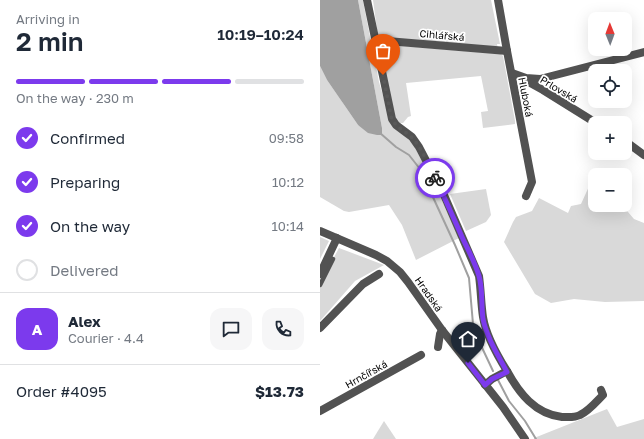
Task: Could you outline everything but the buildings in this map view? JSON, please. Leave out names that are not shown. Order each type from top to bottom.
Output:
[{"type":"street","points":[[367,0],[392,119],[396,125],[412,137],[419,147],[444,195],[471,256],[479,276],[483,318],[500,375],[516,386],[531,403],[546,413],[560,417],[574,417],[584,413],[603,395],[601,390]]},
{"type":"street","name":"Hluboká","points":[[498,0],[532,182],[526,196]]},
{"type":"street","name":"Cihlářská","points":[[375,40],[507,51]]},
{"type":"street","points":[[512,73],[526,78],[540,79],[644,52]]},
{"type":"street","name":"Prlovská","points":[[512,73],[588,118]]},
{"type":"street","points":[[632,147],[644,155]]},
{"type":"street","name":"Hradská","points":[[320,231],[376,255],[396,268],[408,282],[442,330],[503,407],[525,439]]},
{"type":"street","points":[[320,274],[338,238]]},
{"type":"street","points":[[320,328],[363,284],[379,274]]},
{"type":"street","points":[[438,347],[442,330]]},
{"type":"street","name":"Hrnčířská","points":[[320,411],[421,355]]},
{"type":"street","points":[[485,385],[500,375]]},
{"type":"lane","points":[[320,285],[333,259],[328,257]]},
{"type":"shaded area","points":[[320,0],[358,0],[382,128],[382,135],[368,133],[358,125],[327,80],[320,66]]},
{"type":"shaded area","points":[[358,0],[363,0],[379,82],[391,123],[413,144],[437,189],[459,238],[416,260],[402,225],[389,205],[349,212],[344,211],[320,197],[320,66],[327,80],[358,125],[381,135],[382,128]]},
{"type":"shaded area","points":[[373,0],[491,0],[500,44],[497,44],[498,49],[378,37]]},
{"type":"shaded area","points":[[380,44],[501,54],[503,56],[515,124],[483,128],[481,112],[488,111],[481,76],[406,83],[411,116],[408,117],[403,123],[399,123],[395,118]]},
{"type":"shaded area","points":[[486,189],[491,215],[486,222],[466,231],[450,194]]},
{"type":"shaded area","points":[[588,189],[588,212],[628,212],[634,219],[644,223],[644,301],[605,302],[574,299],[551,303],[535,294],[504,242],[513,222],[516,217],[532,211],[539,198],[568,213],[571,206],[581,204]]},
{"type":"shaded area","points":[[320,237],[329,241],[320,259]]},
{"type":"shaded area","points":[[339,248],[384,265],[355,281],[320,321],[320,285]]},
{"type":"shaded area","points":[[607,409],[617,427],[644,419],[644,439],[534,439],[534,438]]},
{"type":"shaded area","points":[[384,421],[396,439],[373,439]]},
{"type":"waterway","points":[[380,133],[396,147],[409,155],[420,169],[469,278],[473,324],[477,337],[493,371]]},
{"type":"waterway","points":[[497,378],[509,401],[525,421],[536,439]]},
{"type":"way so far","points":[[383,75],[393,122],[416,142],[435,178]]},
{"type":"route","points":[[435,178],[444,195],[479,276],[483,318],[486,329],[507,372],[492,379],[485,385],[468,363]]}]
